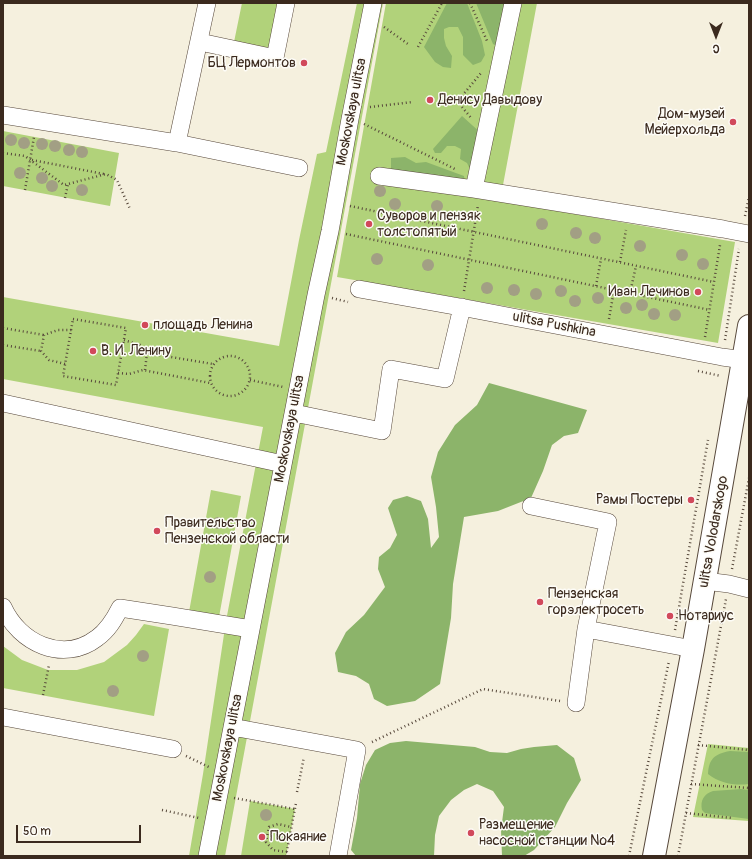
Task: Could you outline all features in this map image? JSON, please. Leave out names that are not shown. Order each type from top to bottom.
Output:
[{"type":"main road","name":"ulitsa Volodarskogo","points":[[654,856],[746,360],[749,326]]},
{"type":"street","points":[[177,143],[200,42],[207,3]]},
{"type":"street","points":[[200,42],[275,58],[286,3]]},
{"type":"street","name":"Moskovskaya ulitsa","points":[[207,856],[316,295],[336,203],[350,119],[373,3]]},
{"type":"street","points":[[477,189],[513,3]]},
{"type":"street","points":[[3,115],[177,143],[299,168]]},
{"type":"street","points":[[379,176],[477,189],[745,233]]},
{"type":"street","name":"ulitsa Pushkina","points":[[359,289],[462,307],[722,357],[746,360]]},
{"type":"street","points":[[294,413],[382,431],[391,369],[445,379],[462,307]]},
{"type":"street","points":[[3,403],[283,464]]},
{"type":"street","points":[[531,506],[608,522],[586,629],[576,703]]},
{"type":"street","points":[[705,581],[729,584],[749,589]]},
{"type":"street","points":[[3,607],[8,618],[22,634],[40,645],[52,648],[69,649],[88,644],[106,630],[120,608],[251,629]]},
{"type":"street","points":[[586,629],[693,649]]},
{"type":"street","points":[[3,717],[174,749]]},
{"type":"street","points":[[232,727],[357,750],[338,856]]},
{"type":"path","points":[[418,47],[442,3]]},
{"type":"path","points":[[470,3],[488,44]]},
{"type":"path","points":[[383,26],[408,44]]},
{"type":"path","points":[[462,96],[485,68]]},
{"type":"path","points":[[367,107],[413,102]]},
{"type":"path","points":[[24,190],[34,137]]},
{"type":"path","points":[[3,153],[25,156],[64,185],[106,174]]},
{"type":"path","points":[[30,160],[106,174],[117,180],[130,209]]},
{"type":"path","points":[[65,198],[68,184]]},
{"type":"path","points":[[462,307],[474,232],[477,189]]},
{"type":"path","points":[[719,375],[745,233],[749,197]]},
{"type":"path","points":[[336,203],[714,282]]},
{"type":"path","points":[[620,263],[629,214]]},
{"type":"path","points":[[702,353],[723,229]]},
{"type":"path","points":[[330,231],[710,310]]},
{"type":"path","points":[[596,286],[601,259]]},
{"type":"path","points":[[630,293],[636,266]]},
{"type":"path","points":[[606,335],[614,290]]},
{"type":"path","points":[[73,319],[126,328],[124,340],[116,385],[63,376],[73,319]]},
{"type":"path","points":[[3,328],[44,335],[58,330],[72,330]]},
{"type":"path","points":[[41,351],[44,335]]},
{"type":"path","points":[[124,340],[140,345],[147,353],[213,364]]},
{"type":"path","points":[[3,345],[41,351],[49,360],[65,364]]},
{"type":"path","points":[[145,370],[147,353]]},
{"type":"path","points":[[234,356],[245,362],[249,368],[250,380],[243,392],[236,396],[229,397],[216,392],[210,380],[210,373],[213,364],[221,358],[234,356]]},
{"type":"path","points":[[118,373],[129,374],[145,370],[211,383]]},
{"type":"path","points":[[250,380],[298,390]]},
{"type":"path","points":[[629,856],[672,645],[708,437]]},
{"type":"path","points":[[678,856],[749,478]]},
{"type":"path","points":[[43,695],[52,648]]},
{"type":"path","points":[[357,750],[483,689],[576,703]]},
{"type":"path","points":[[297,792],[307,740]]},
{"type":"path","points":[[698,745],[749,750]]},
{"type":"path","points":[[174,749],[222,774]]},
{"type":"path","points":[[691,784],[749,788]]},
{"type":"path","points":[[218,796],[295,809]]},
{"type":"path","points":[[286,856],[296,803]]},
{"type":"path","points":[[162,810],[214,821]]},
{"type":"path","points":[[686,813],[732,818]]},
{"type":"path","points":[[287,852],[273,850],[266,842],[269,827],[278,824],[291,827]]},
{"type":"green space","points":[[242,3],[280,3],[270,49],[234,42]]},
{"type":"green space","points":[[357,3],[383,3],[225,856],[189,856],[226,621],[263,427],[3,379],[3,297],[279,346],[317,154],[326,152]]},
{"type":"green space","points":[[386,3],[537,3],[500,201],[735,242],[718,343],[337,277]]},
{"type":"green space","points":[[447,3],[467,3],[482,41],[485,55],[481,62],[473,65],[463,55],[463,37],[458,27],[449,27],[444,29],[446,46],[452,56],[451,68],[443,67],[435,62],[424,47]]},
{"type":"green space","points":[[476,3],[505,4],[500,48],[493,44]]},
{"type":"green space","points":[[462,116],[482,134],[472,169],[467,163],[460,159],[461,149],[455,146],[447,146],[441,153],[435,153],[433,149]]},
{"type":"green space","points":[[3,131],[119,153],[110,206],[3,186]]},
{"type":"green space","points":[[405,157],[416,163],[426,162],[464,176],[465,183],[391,171],[391,158]]},
{"type":"green space","points":[[489,383],[587,410],[578,433],[564,436],[552,445],[543,471],[531,498],[498,511],[464,517],[453,584],[451,618],[440,684],[415,701],[387,706],[374,699],[369,684],[356,676],[338,672],[335,653],[346,632],[364,615],[385,587],[378,569],[379,557],[390,548],[397,535],[388,508],[393,500],[407,496],[421,501],[428,519],[431,548],[439,537],[431,477],[438,452],[455,425],[477,405]]},
{"type":"green space","points":[[211,490],[241,496],[219,617],[189,612]]},
{"type":"green space","points":[[144,624],[169,629],[154,716],[3,688],[3,646],[22,660],[48,670],[77,670],[104,662],[127,645]]},
{"type":"green space","points":[[406,741],[475,747],[490,752],[507,753],[521,749],[557,745],[574,758],[581,780],[555,827],[534,850],[524,856],[502,856],[501,830],[504,807],[493,791],[477,784],[464,790],[451,800],[439,816],[435,835],[434,856],[356,856],[351,850],[357,818],[360,784],[366,765],[375,750],[390,743]]},
{"type":"green space","points":[[708,744],[749,748],[749,821],[693,817]]},
{"type":"green space","points":[[730,751],[749,752],[749,784],[738,785],[727,783],[717,780],[708,774],[713,758]]},
{"type":"green space","points":[[741,789],[749,790],[749,819],[705,813],[702,810],[702,800],[710,792]]},
{"type":"green space","points":[[250,801],[295,809],[286,856],[241,856]]},
{"type":"place","name":"БЦ Лермонтов","points":[[304,63]]},
{"type":"place","name":"Денису Давыдову","points":[[430,100]]},
{"type":"place","name":"Дом-музей Мейерхольда","points":[[733,122]]},
{"type":"place","name":"Суворов и пензяк толстопятый","points":[[369,224]]},
{"type":"place","name":"Иван Лечинов","points":[[698,292]]},
{"type":"place","name":"площадь Ленина","points":[[145,325]]},
{"type":"place","name":"В. И. Ленину","points":[[93,351]]},
{"type":"place","name":"Рамы Постеры","points":[[691,500]]},
{"type":"place","name":"Правительство Пензенской области","points":[[157,531]]},
{"type":"place","name":"Пензенская горэлектросеть","points":[[540,602]]},
{"type":"place","name":"Нотариус","points":[[670,616]]},
{"type":"place","name":"Размещение насосной станции №4","points":[[471,833]]},
{"type":"place","name":"Покаяние","points":[[262,837]]}]
